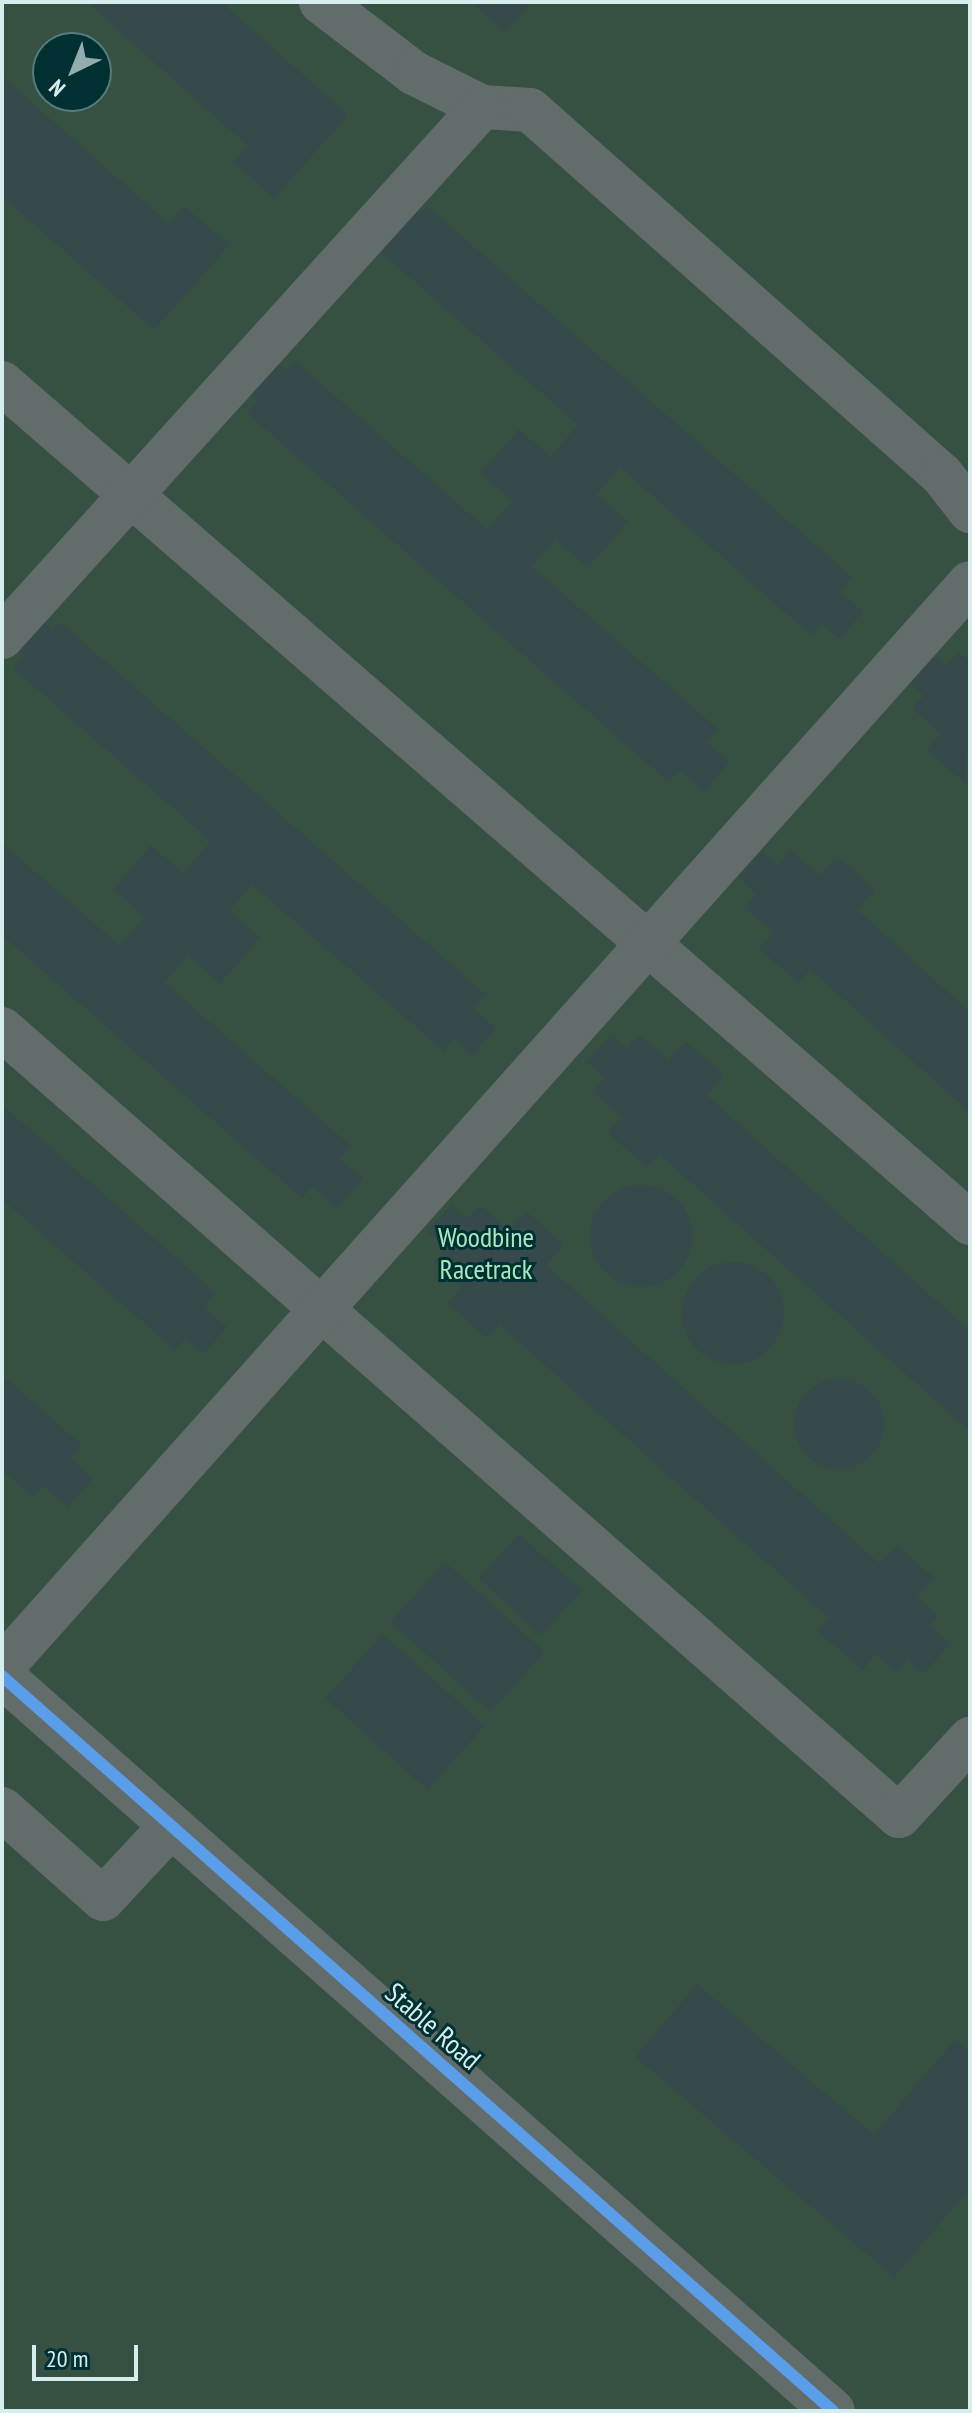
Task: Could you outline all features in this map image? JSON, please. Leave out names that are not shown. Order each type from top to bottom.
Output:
[{"type":"street","points":[[321,2],[414,73],[482,107],[530,110],[942,475],[970,511]]},
{"type":"street","points":[[2,637],[482,107]]},
{"type":"street","points":[[2,383],[648,939],[970,1223]]},
{"type":"street","points":[[2,1667],[323,1311],[648,939],[970,584]]},
{"type":"street","points":[[2,1029],[899,1816],[970,1739]]},
{"type":"street","name":"Stable Road","points":[[2,1676],[815,2404]]},
{"type":"street","points":[[2,1809],[103,1899],[171,1826]]},
{"type":"green space","name":"Woodbine Racetrack","points":[[2,2],[970,2],[970,2411],[2,2411]]},
{"type":"building","points":[[87,2],[221,2],[348,115],[274,198],[234,162],[248,146]]},
{"type":"building","points":[[471,2],[532,2],[505,32]]},
{"type":"building","points":[[2,76],[32,103],[32,112],[43,112],[169,224],[184,206],[229,245],[154,330],[2,196]]},
{"type":"building","points":[[407,202],[420,214],[427,206],[852,577],[840,592],[863,611],[840,639],[821,623],[811,635],[620,467],[596,494],[628,522],[588,567],[555,539],[531,566],[718,729],[707,742],[729,762],[704,791],[680,770],[669,782],[247,413],[258,401],[244,389],[270,358],[286,371],[295,361],[487,529],[513,501],[481,473],[519,429],[550,457],[578,425],[381,252]]},
{"type":"building","points":[[40,619],[53,630],[60,622],[485,994],[473,1008],[496,1028],[472,1055],[454,1039],[444,1051],[252,884],[229,911],[260,938],[220,984],[188,955],[164,982],[351,1146],[339,1159],[363,1178],[337,1208],[312,1186],[302,1198],[2,935],[2,843],[120,946],[145,917],[114,889],[151,845],[183,873],[211,841],[13,668],[24,656],[15,648]]},
{"type":"building","points":[[930,652],[946,667],[959,652],[970,662],[966,784],[927,750],[941,734],[912,708],[924,696],[906,679]]},
{"type":"building","points":[[791,850],[819,876],[837,856],[875,890],[857,910],[970,1012],[970,1112],[810,969],[798,983],[759,948],[773,932],[744,907],[756,894],[738,877],[762,851],[778,865]]},
{"type":"building","points":[[611,1035],[627,1049],[640,1035],[668,1060],[686,1041],[724,1075],[706,1095],[970,1331],[970,1431],[659,1154],[647,1167],[608,1133],[622,1117],[593,1091],[605,1078],[587,1062]]},
{"type":"building","points":[[2,1105],[216,1293],[204,1307],[227,1327],[203,1354],[185,1338],[175,1350],[2,1199]]},
{"type":"building","points":[[641,1185],[670,1193],[684,1207],[692,1236],[684,1265],[670,1279],[641,1287],[612,1279],[598,1265],[590,1236],[598,1207],[612,1193]]},
{"type":"building","points":[[451,1205],[467,1219],[480,1205],[508,1230],[526,1211],[564,1245],[546,1265],[880,1564],[897,1545],[934,1578],[917,1596],[938,1616],[930,1626],[950,1644],[923,1674],[908,1659],[896,1672],[876,1654],[862,1670],[818,1631],[829,1618],[499,1324],[487,1338],[448,1303],[462,1287],[434,1262],[445,1248],[427,1232]]},
{"type":"building","points":[[733,1262],[752,1266],[769,1277],[780,1294],[784,1313],[780,1332],[769,1349],[752,1360],[733,1364],[714,1360],[697,1349],[686,1332],[682,1313],[686,1294],[697,1277],[714,1266]]},
{"type":"building","points":[[2,1375],[82,1445],[70,1458],[93,1478],[68,1507],[44,1486],[33,1497],[2,1470]]},
{"type":"building","points":[[839,1379],[856,1382],[871,1392],[881,1407],[884,1424],[881,1441],[871,1456],[856,1466],[839,1469],[822,1466],[807,1456],[797,1441],[794,1424],[797,1407],[807,1392],[822,1382]]},
{"type":"building","points":[[519,1534],[581,1590],[541,1635],[479,1579]]},
{"type":"building","points":[[445,1562],[545,1652],[490,1712],[391,1622]]},
{"type":"building","points":[[383,1634],[485,1726],[427,1790],[325,1698]]},
{"type":"building","points":[[697,1984],[874,2135],[955,2040],[970,2053],[970,2188],[894,2277],[636,2057]]},
{"type":"cycle path","points":[[2,1676],[833,2411]]}]
